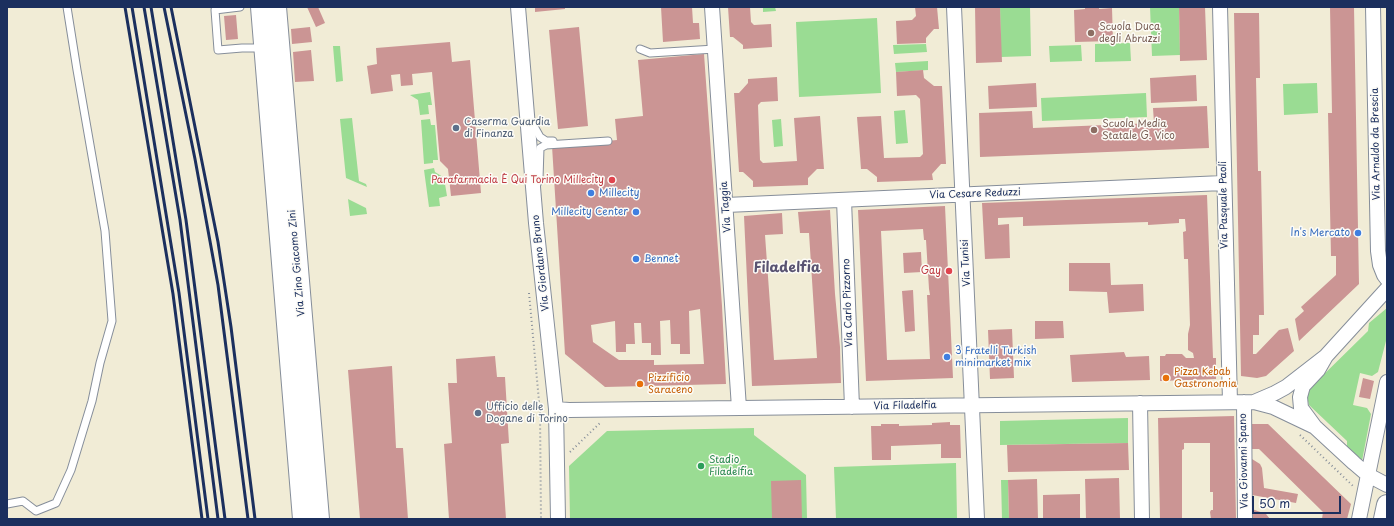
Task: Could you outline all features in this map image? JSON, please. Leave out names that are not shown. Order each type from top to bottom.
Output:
[{"type":"street","name":"Via Zino Giacomo Zini","points":[[261,7],[263,48],[303,519]]},
{"type":"street","name":"Via Zino Giacomo Zini","points":[[276,7],[319,519]]},
{"type":"street","name":"Via Giordano Bruno","points":[[518,7],[534,191],[556,409],[558,519]]},
{"type":"street","name":"Via Taggia","points":[[712,7],[739,408]]},
{"type":"street","name":"Via Tunisi","points":[[954,7],[977,519]]},
{"type":"street","name":"Via Pasquale Paoli","points":[[1220,7],[1223,183],[1230,402]]},
{"type":"street","name":"Via Arnaldo da Brescia","points":[[1373,7],[1378,251],[1380,265],[1387,279]]},
{"type":"street","name":"Via Cesare Reduzzi","points":[[726,205],[1223,183]]},
{"type":"street","name":"Via Carlo Pizzorno","points":[[844,200],[852,407]]},
{"type":"street","points":[[1249,402],[1286,387],[1326,356],[1387,289]]},
{"type":"street","points":[[1326,356],[1318,370],[1303,386],[1300,397],[1301,408],[1315,427],[1368,475],[1387,485]]},
{"type":"street","points":[[1360,519],[1387,382]]},
{"type":"street","name":"Via Filadelfia","points":[[556,409],[1249,402]]},
{"type":"street","points":[[1249,402],[1273,407],[1315,427]]},
{"type":"street","name":"Via Giovanni Spano","points":[[1246,519],[1249,402]]},
{"type":"street","points":[[1140,403],[1142,519]]},
{"type":"street","points":[[1384,519],[1387,505]]},
{"type":"lane","points":[[7,504],[23,501],[36,515],[56,503],[71,470],[92,401],[100,363],[112,321],[105,231],[77,70],[68,7]]},
{"type":"lane","points":[[240,7],[215,10],[218,50],[263,48]]},
{"type":"lane","points":[[640,49],[650,53],[715,49]]},
{"type":"lane","points":[[527,114],[540,137],[546,141],[608,138],[546,145],[540,148],[539,179],[534,191]]},
{"type":"green space","points":[[763,7],[775,7],[776,11],[763,12]]},
{"type":"green space","points":[[1000,7],[1030,7],[1031,56],[1001,57]]},
{"type":"green space","points":[[1150,7],[1179,7],[1180,55],[1152,56]]},
{"type":"green space","points":[[877,18],[881,93],[799,97],[796,22]]},
{"type":"green space","points":[[1130,43],[1131,61],[1095,62],[1095,44]]},
{"type":"green space","points":[[926,44],[927,52],[894,54],[893,45]]},
{"type":"green space","points":[[1081,45],[1082,61],[1050,62],[1049,46]]},
{"type":"green space","points":[[333,46],[340,46],[343,81],[336,82]]},
{"type":"green space","points":[[928,61],[928,70],[896,72],[895,63]]},
{"type":"green space","points":[[1317,83],[1318,113],[1284,115],[1283,84]]},
{"type":"green space","points":[[430,92],[432,105],[428,105],[429,114],[420,115],[418,100],[410,95]]},
{"type":"green space","points":[[1146,93],[1147,117],[1042,121],[1041,98]]},
{"type":"green space","points":[[905,110],[908,143],[896,144],[894,111]]},
{"type":"green space","points":[[352,118],[359,181],[366,184],[367,187],[346,178],[340,119]]},
{"type":"green space","points":[[430,119],[431,125],[435,125],[438,160],[433,160],[433,163],[424,164],[421,120]]},
{"type":"green space","points":[[781,119],[783,146],[774,147],[772,120]]},
{"type":"green space","points":[[434,168],[435,172],[443,177],[447,196],[439,198],[440,206],[429,207],[424,170]]},
{"type":"green space","points":[[348,199],[366,208],[367,214],[350,216]]},
{"type":"green space","points":[[1387,308],[1387,337],[1378,372],[1372,376],[1360,373],[1353,405],[1367,408],[1371,414],[1362,461],[1347,449],[1347,441],[1309,405],[1307,397],[1309,389],[1368,331],[1369,323]]},
{"type":"green space","points":[[1128,418],[1128,443],[1000,445],[1000,421]]},
{"type":"green space","name":"Stadio Filadelfia","points":[[754,428],[754,435],[806,475],[807,519],[570,519],[569,466],[607,431]]},
{"type":"green space","points":[[956,463],[957,519],[836,519],[834,467]]},
{"type":"green space","points":[[1001,480],[1008,480],[1009,519],[1002,519]]},
{"type":"building","points":[[307,7],[318,7],[325,23],[316,27]]},
{"type":"building","points":[[535,7],[565,7],[565,9],[535,12]]},
{"type":"building","points":[[661,7],[692,7],[693,23],[699,23],[700,39],[663,42]]},
{"type":"building","points":[[728,7],[750,7],[751,22],[754,25],[771,24],[772,47],[743,49],[743,45],[733,37],[730,37]]},
{"type":"building","points":[[915,7],[937,7],[939,29],[934,29],[926,38],[926,43],[897,44],[896,21],[912,20],[916,16]]},
{"type":"building","points":[[975,7],[1000,7],[1002,62],[976,63]]},
{"type":"building","points":[[1085,7],[1099,7],[1099,9],[1112,8],[1113,41],[1075,42],[1074,10],[1085,9]]},
{"type":"building","points":[[1179,7],[1205,7],[1207,60],[1180,61]]},
{"type":"building","points":[[1330,7],[1354,7],[1359,284],[1299,341],[1295,319],[1304,311],[1301,307],[1336,275],[1336,256],[1331,256],[1328,113],[1332,113]]},
{"type":"building","points":[[1234,13],[1259,13],[1260,78],[1256,78],[1258,171],[1261,171],[1264,315],[1259,315],[1259,335],[1253,335],[1253,354],[1256,354],[1279,330],[1288,328],[1294,351],[1266,376],[1257,378],[1241,376]]},
{"type":"building","points":[[236,15],[238,39],[226,40],[224,16]]},
{"type":"building","points":[[310,27],[312,42],[292,44],[291,29]]},
{"type":"building","points":[[579,27],[588,126],[558,129],[549,30]]},
{"type":"building","name":"Caserma Guardia di Finanza","points":[[450,42],[452,62],[470,60],[481,193],[451,196],[448,169],[440,161],[432,72],[412,74],[413,85],[401,86],[400,74],[391,75],[393,91],[371,94],[367,66],[377,64],[376,48]]},
{"type":"building","points":[[311,50],[314,81],[295,82],[293,52]]},
{"type":"building","name":"Millecity Center","points":[[704,54],[726,384],[605,387],[565,354],[552,146],[617,140],[615,119],[643,116],[638,60]],"holes":[[[700,309],[704,364],[654,365],[654,360],[619,360],[593,342],[591,325],[615,321],[616,352],[626,352],[626,344],[635,344],[634,323],[641,323],[642,343],[651,343],[651,355],[661,355],[660,321],[670,320],[671,344],[680,344],[680,354],[690,354],[689,311]]]},
{"type":"building","points":[[923,70],[924,78],[934,86],[942,86],[946,164],[941,164],[932,174],[933,180],[877,182],[877,177],[867,169],[861,169],[857,117],[881,116],[884,158],[920,157],[923,154],[920,99],[916,95],[897,96],[896,72]]},
{"type":"building","points":[[1196,75],[1197,101],[1151,103],[1150,78]]},
{"type":"building","points":[[777,77],[778,101],[761,102],[758,105],[760,160],[763,163],[797,161],[794,118],[820,116],[824,169],[817,169],[808,178],[808,185],[753,187],[753,181],[743,172],[739,172],[734,93],[739,93],[748,83],[748,79]]},
{"type":"building","points":[[1036,83],[1037,107],[989,109],[988,86]]},
{"type":"building","points":[[1207,106],[1209,148],[980,157],[979,113],[1032,111],[1033,128],[1154,123],[1153,108]]},
{"type":"building","points":[[1207,195],[1213,358],[1216,358],[1216,379],[1160,381],[1160,356],[1165,356],[1166,354],[1182,354],[1186,358],[1194,358],[1193,353],[1188,350],[1188,334],[1190,325],[1188,259],[1184,259],[1183,232],[1186,231],[1185,219],[1179,219],[1179,223],[1148,225],[1148,222],[1023,226],[1023,217],[998,218],[998,225],[1009,224],[1010,258],[985,259],[982,203]]},
{"type":"building","points":[[945,206],[953,378],[866,381],[858,210]],"holes":[[[923,229],[924,240],[926,240],[930,295],[927,295],[930,359],[887,360],[881,231]]]},
{"type":"building","points":[[830,210],[840,347],[841,383],[752,386],[744,216],[782,213],[783,234],[765,235],[774,360],[817,358],[809,233],[800,233],[798,212]]},
{"type":"building","points":[[921,252],[922,272],[904,273],[903,253]]},
{"type":"building","points":[[1069,263],[1110,263],[1111,285],[1143,284],[1144,311],[1109,313],[1107,292],[1069,291]]},
{"type":"building","points":[[913,290],[915,331],[905,332],[902,291]]},
{"type":"building","points":[[1035,321],[1063,321],[1064,338],[1035,339]]},
{"type":"building","points":[[1012,329],[1014,378],[990,379],[988,330]]},
{"type":"building","points":[[1124,352],[1126,357],[1149,356],[1150,380],[1072,382],[1070,355]]},
{"type":"building","name":"Ufficio delle Dogane di Torino","points":[[495,356],[497,377],[505,377],[509,443],[501,444],[506,519],[449,519],[444,444],[452,443],[448,383],[457,383],[456,359]]},
{"type":"building","points":[[392,366],[396,448],[403,448],[408,519],[360,519],[348,370]]},
{"type":"building","points":[[1363,378],[1374,381],[1370,399],[1359,397]]},
{"type":"building","points":[[1234,416],[1236,519],[1211,519],[1210,512],[1213,510],[1213,492],[1210,492],[1210,443],[1184,443],[1184,449],[1182,450],[1182,519],[1160,519],[1158,418]]},
{"type":"building","points":[[950,422],[950,425],[960,425],[961,458],[941,458],[941,444],[891,446],[891,460],[872,460],[871,426],[881,426],[881,424],[899,424],[899,426],[932,425],[932,423]]},
{"type":"building","points":[[1252,424],[1268,424],[1351,504],[1347,519],[1322,519],[1323,512],[1259,449],[1252,449]]},
{"type":"building","points":[[1128,443],[1129,470],[1008,472],[1007,445]]},
{"type":"building","points":[[1252,459],[1260,464],[1262,468],[1264,488],[1298,494],[1296,503],[1252,495]]},
{"type":"building","points":[[1119,478],[1120,519],[1086,519],[1085,479]]},
{"type":"building","points":[[1037,479],[1038,519],[1009,519],[1008,480]]},
{"type":"building","points":[[801,480],[802,519],[772,519],[771,481]]},
{"type":"building","points":[[1080,494],[1080,519],[1043,519],[1043,495]]},
{"type":"building","points":[[1252,509],[1266,514],[1270,519],[1253,519]]},
{"type":"railway","points":[[125,7],[173,294],[202,519]]},
{"type":"railway","points":[[132,7],[179,293],[208,519]]},
{"type":"railway","points":[[144,7],[180,220],[218,519]]},
{"type":"railway","points":[[151,7],[186,220],[225,519]]},
{"type":"railway","points":[[164,7],[195,159],[218,285],[248,519]]},
{"type":"railway","points":[[171,7],[218,242],[231,327],[255,519]]},
{"type":"place","name":"Scuola Duca degli Abruzzi","points":[[1091,33]]},
{"type":"place","name":"Caserma Guardia di Finanza","points":[[456,128]]},
{"type":"place","name":"Scuola Media Statale G. Vico","points":[[1094,130]]},
{"type":"place","name":"Parafarmacia È Qui Torino Millecity","points":[[612,180]]},
{"type":"place","name":"Millecity","points":[[591,193]]},
{"type":"place","name":"Millecity Center","points":[[636,212]]},
{"type":"place","name":"In's Mercato","points":[[1358,233]]},
{"type":"place","name":"Bennet","points":[[636,259]]},
{"type":"place","name":"Gay","points":[[949,271]]},
{"type":"place","name":"3 Fratelli Turkish minimarket mix","points":[[947,357]]},
{"type":"place","name":"Pizza Kebab Gastronomia","points":[[1166,378]]},
{"type":"place","name":"Pizzificio Saraceno","points":[[640,384]]},
{"type":"place","name":"Ufficio delle Dogane di Torino","points":[[478,413]]},
{"type":"place","name":"Stadio Filadelfia","points":[[701,466]]},
{"type":"district","name":"Filadelfia","points":[[787,268]]}]
